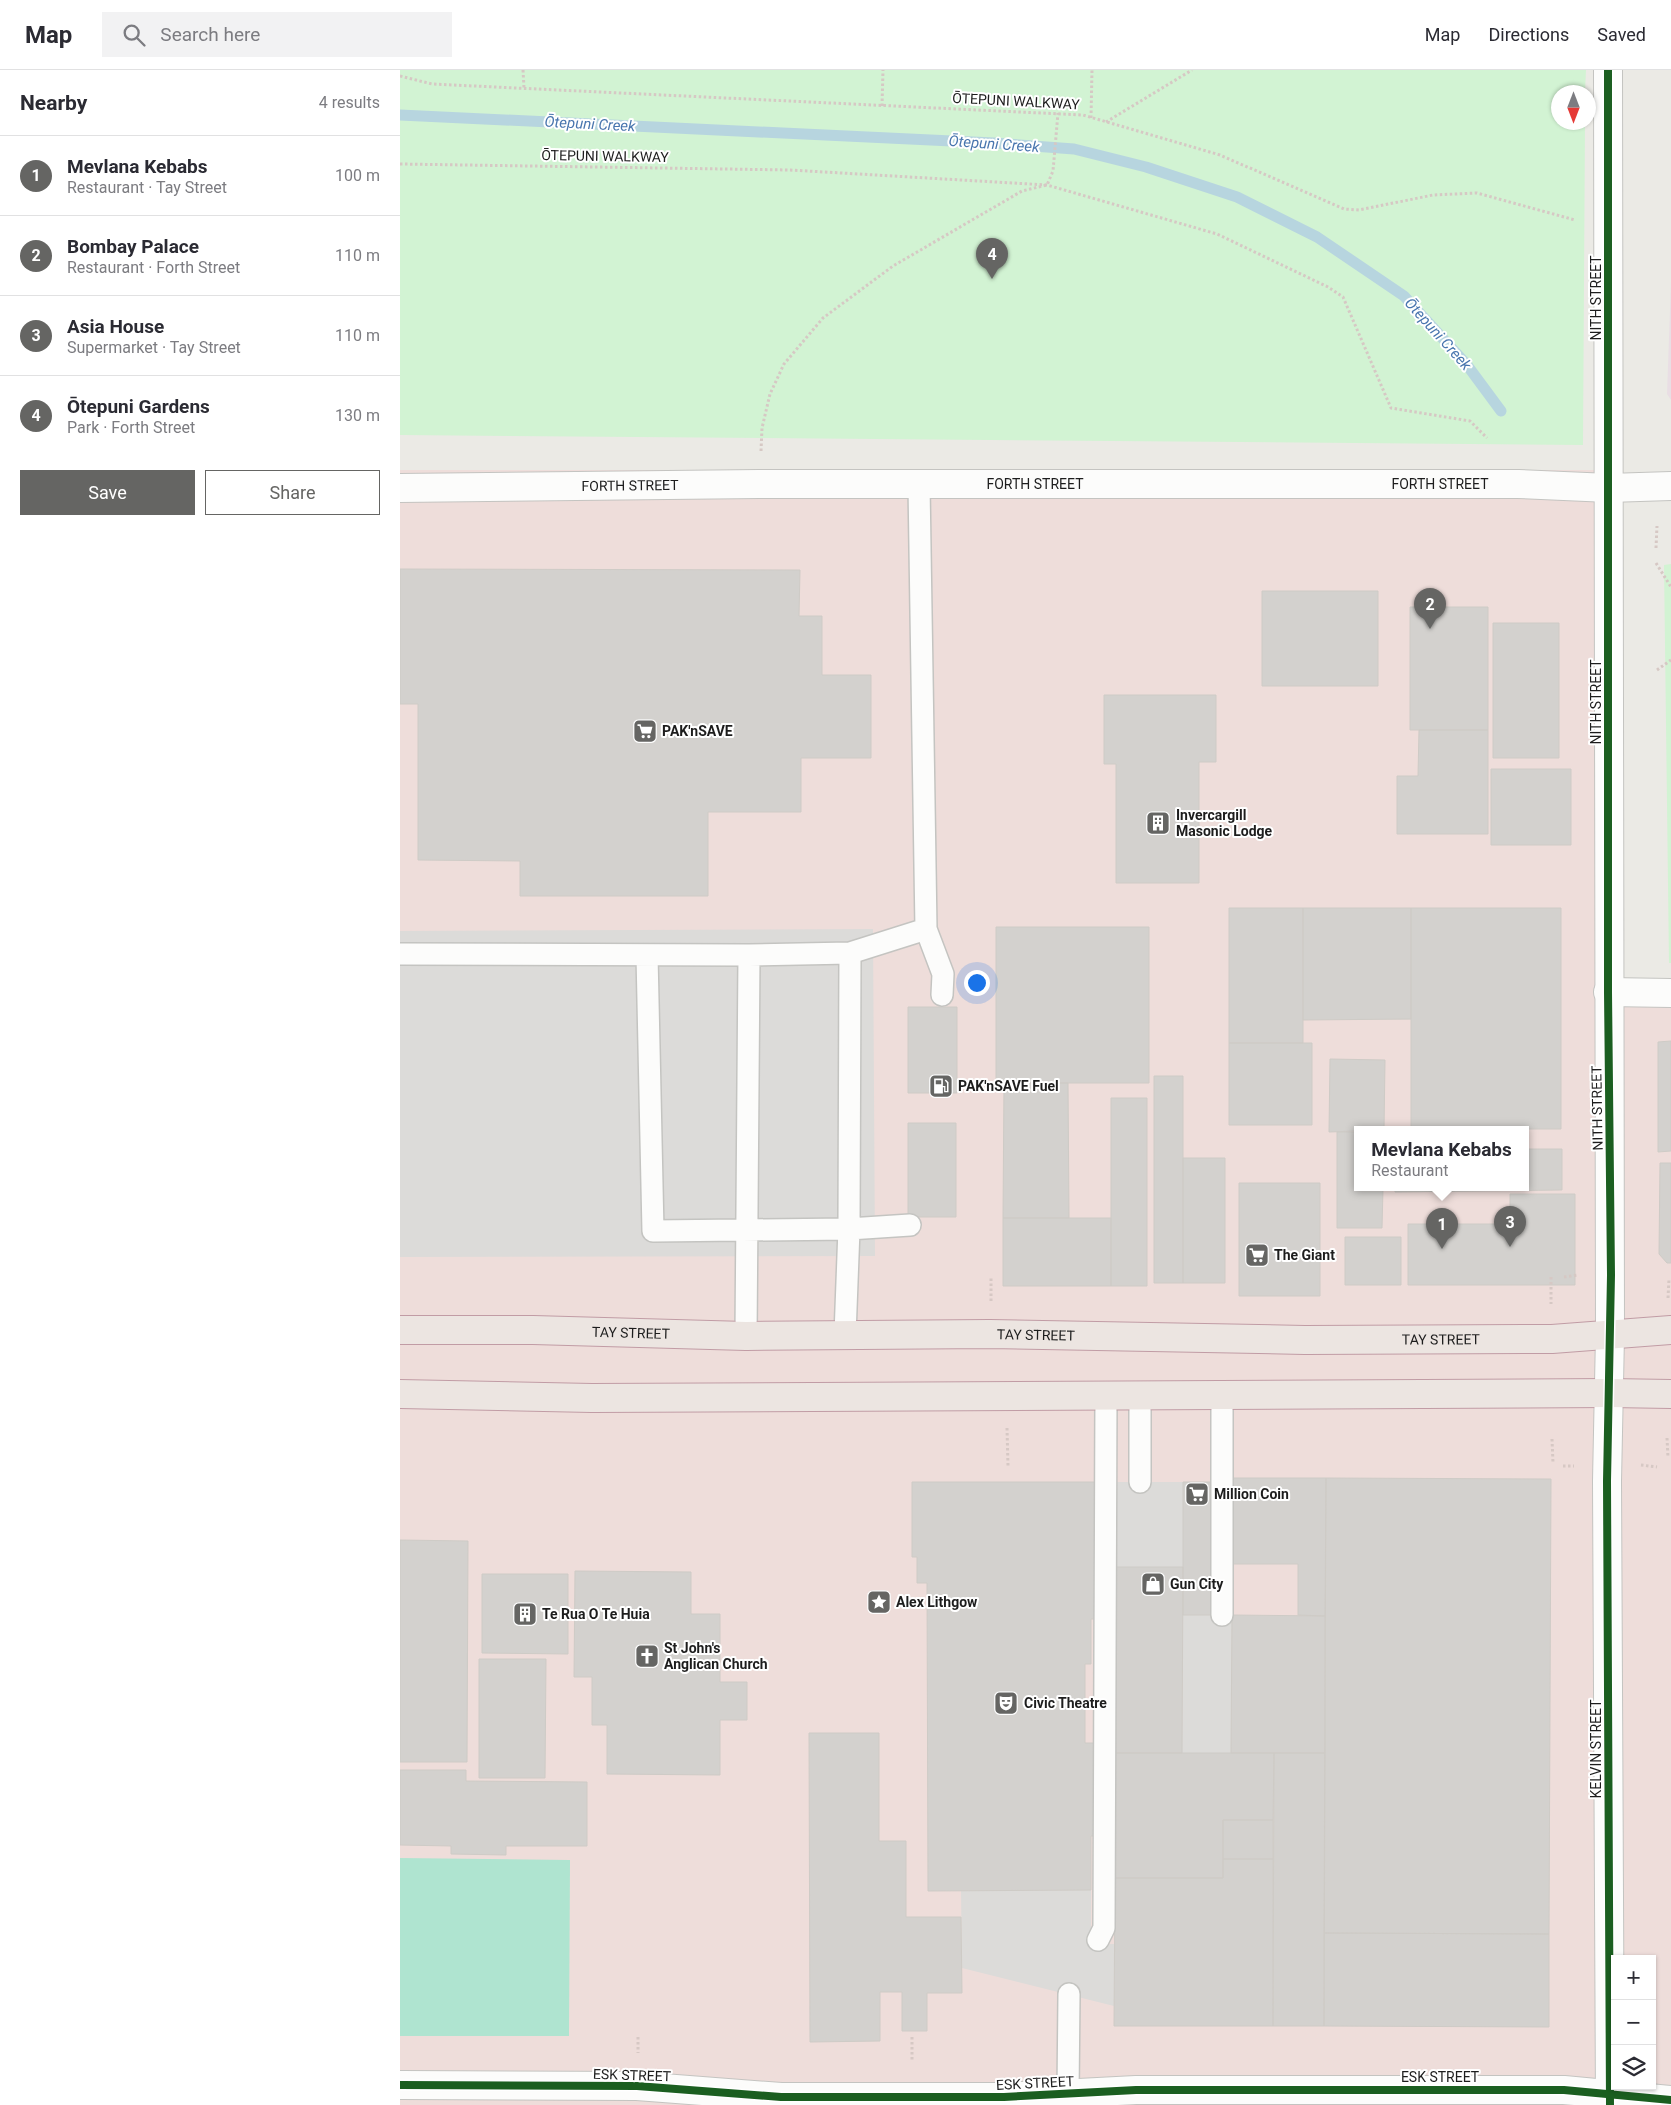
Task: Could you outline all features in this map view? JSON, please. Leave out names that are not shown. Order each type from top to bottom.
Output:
[{"type":"highway","name":"TAY STREET","points":[[400,1330],[533,1330],[746,1336],[990,1334],[1305,1340],[1552,1339],[1671,1330]]},
{"type":"highway","points":[[400,1394],[602,1398],[1106,1394],[1671,1394]]},
{"type":"street","name":"NITH STREET","points":[[1608,70],[1610,1393]]},
{"type":"street","name":"FORTH STREET","points":[[400,488],[759,484],[1518,484],[1608,488],[1671,486]]},
{"type":"street","points":[[1608,992],[1671,993]]},
{"type":"street","name":"KELVIN STREET","points":[[1610,1393],[1607,1481],[1610,2100]]},
{"type":"street","name":"ESK STREET","points":[[400,2086],[637,2086],[781,2098],[1004,2098],[1136,2090],[1564,2090],[1610,2100],[1671,2100]]},
{"type":"lane","points":[[919,485],[926,929],[943,974],[942,995]]},
{"type":"lane","points":[[400,954],[749,955],[850,953],[926,929]]},
{"type":"lane","points":[[845,1335],[849,1229],[850,953]]},
{"type":"lane","points":[[647,955],[653,1230],[849,1229],[910,1225]]},
{"type":"lane","points":[[746,1336],[749,955]]},
{"type":"lane","points":[[1098,1940],[1104,1928],[1106,1394]]},
{"type":"lane","points":[[1140,1394],[1140,1482]]},
{"type":"lane","points":[[1222,1394],[1222,1616]]},
{"type":"lane","points":[[1068,1994],[1068,2094]]},
{"type":"path","points":[[523,70],[524,88]]},
{"type":"path","points":[[882,106],[883,70]]},
{"type":"path","points":[[1091,118],[1092,70]]},
{"type":"path","points":[[1106,122],[1192,70]]},
{"type":"path","points":[[759,484],[762,428],[770,394],[784,364],[823,318],[894,266],[1022,191],[1047,184],[1054,170],[1058,113]]},
{"type":"path","points":[[1656,548],[1657,526]]},
{"type":"path","points":[[1656,563],[1671,587]]},
{"type":"path","points":[[1657,670],[1671,660]]},
{"type":"path","points":[[1564,1277],[1579,1275]]},
{"type":"path","points":[[991,1277],[991,1303]]},
{"type":"path","points":[[1551,1277],[1552,1304]]},
{"type":"path","points":[[1668,1302],[1669,1279]]},
{"type":"path","points":[[1007,1427],[1008,1466]]},
{"type":"path","points":[[1667,1438],[1668,1458]]},
{"type":"path","points":[[1552,1439],[1553,1463]]},
{"type":"path","points":[[1640,1465],[1657,1467]]},
{"type":"path","points":[[1563,1466],[1574,1466]]},
{"type":"path","points":[[638,2037],[638,2056]]},
{"type":"path","points":[[912,2037],[912,2060]]},
{"type":"shaded area","points":[[1671,282],[1671,400],[1667,394]]},
{"type":"shaded area","points":[[400,470],[1614,470],[1614,1004],[1671,1005],[1671,2105],[400,2105]]},
{"type":"shaded area","points":[[873,929],[875,1256],[400,1257],[400,931]]},
{"type":"shaded area","points":[[1116,1482],[1183,1482],[1183,1567],[1116,1567]]},
{"type":"shaded area","points":[[1183,1615],[1232,1615],[1231,1753],[1182,1753]]},
{"type":"shaded area","points":[[1091,1890],[1091,1937],[1103,1944],[1115,1944],[1114,2006],[962,1968],[961,1891]]},
{"type":"green space","points":[[400,70],[1586,70],[1585,85],[1551,85],[1551,130],[1585,130],[1583,445],[400,435]]},
{"type":"green space","points":[[1671,564],[1671,963],[1669,963],[1664,565]]},
{"type":"green space","points":[[400,1858],[570,1860],[569,2036],[400,2036]]},
{"type":"building","name":"PAK'nSAVE","points":[[400,569],[800,570],[799,616],[822,616],[822,675],[871,675],[871,758],[801,758],[801,812],[708,812],[708,896],[520,896],[520,861],[418,860],[418,704],[400,704]]},
{"type":"building","points":[[1262,591],[1378,591],[1378,686],[1262,686]]},
{"type":"building","points":[[1410,607],[1488,607],[1488,730],[1410,730]]},
{"type":"building","points":[[1493,623],[1559,623],[1559,758],[1493,758]]},
{"type":"building","name":"Invercargill Masonic Lodge","points":[[1104,695],[1216,695],[1216,762],[1199,762],[1199,883],[1116,883],[1116,764],[1104,764]]},
{"type":"building","points":[[1419,730],[1488,730],[1488,834],[1397,834],[1397,776],[1418,776]]},
{"type":"building","points":[[1491,769],[1571,769],[1571,845],[1491,845]]},
{"type":"building","points":[[1229,908],[1303,908],[1303,1043],[1229,1043]]},
{"type":"building","points":[[1303,908],[1411,908],[1411,1019],[1303,1020]]},
{"type":"building","points":[[1411,908],[1561,908],[1561,1129],[1529,1129],[1529,1126],[1411,1126]]},
{"type":"building","points":[[996,927],[1149,927],[1149,1083],[996,1083]]},
{"type":"building","points":[[908,1007],[957,1007],[957,1093],[908,1093]]},
{"type":"building","points":[[1671,1041],[1671,1151],[1658,1152],[1658,1042]]},
{"type":"building","points":[[1229,1043],[1312,1043],[1312,1125],[1229,1125]]},
{"type":"building","points":[[1330,1059],[1385,1060],[1384,1126],[1354,1126],[1354,1131],[1329,1132]]},
{"type":"building","points":[[1154,1076],[1183,1076],[1183,1283],[1154,1283]]},
{"type":"building","points":[[1004,1083],[1068,1083],[1069,1218],[1003,1218]]},
{"type":"building","points":[[1111,1098],[1147,1098],[1147,1286],[1111,1286]]},
{"type":"building","points":[[908,1123],[956,1123],[956,1217],[908,1217]]},
{"type":"building","points":[[1337,1132],[1354,1132],[1354,1191],[1383,1191],[1382,1228],[1337,1228]]},
{"type":"building","points":[[1529,1149],[1562,1149],[1562,1190],[1529,1190]]},
{"type":"building","points":[[1183,1158],[1225,1158],[1225,1283],[1183,1283]]},
{"type":"building","points":[[1660,1163],[1671,1163],[1671,1263],[1667,1263],[1659,1254]]},
{"type":"building","points":[[1239,1183],[1320,1183],[1320,1296],[1239,1296]]},
{"type":"building","points":[[1395,1191],[1478,1191],[1395,1192]]},
{"type":"building","points":[[1510,1194],[1575,1194],[1575,1285],[1408,1285],[1408,1224],[1510,1224]]},
{"type":"building","points":[[1003,1218],[1111,1218],[1111,1286],[1003,1286]]},
{"type":"building","points":[[1345,1237],[1401,1237],[1401,1285],[1345,1285]]},
{"type":"building","points":[[1228,1478],[1326,1478],[1325,1616],[1298,1615],[1298,1564],[1228,1564]]},
{"type":"building","points":[[1326,1478],[1551,1479],[1549,1934],[1324,1933]]},
{"type":"building","name":"Civic Theatre","points":[[912,1482],[1109,1482],[1099,1605],[1094,1605],[1094,1619],[1091,1619],[1091,1664],[1085,1664],[1085,1743],[1100,1743],[1100,1836],[1091,1836],[1091,1890],[928,1891],[927,1583],[917,1583],[917,1557],[912,1557]]},
{"type":"building","points":[[1183,1482],[1215,1482],[1215,1615],[1183,1615]]},
{"type":"building","points":[[400,1540],[468,1541],[467,1762],[400,1762]]},
{"type":"building","points":[[1116,1567],[1183,1567],[1182,1753],[1115,1753]]},
{"type":"building","name":"St John's Anglican Church","points":[[575,1571],[691,1572],[691,1614],[720,1614],[720,1682],[747,1682],[747,1720],[720,1720],[720,1775],[607,1774],[607,1725],[592,1725],[592,1677],[574,1677]]},
{"type":"building","name":"Te Rua O Te Huia","points":[[482,1574],[568,1574],[568,1654],[482,1653]]},
{"type":"building","points":[[1232,1615],[1325,1616],[1325,1753],[1231,1753]]},
{"type":"building","points":[[479,1659],[546,1659],[545,1778],[479,1778]]},
{"type":"building","points":[[809,1733],[879,1733],[879,1841],[906,1841],[906,1917],[961,1917],[962,1993],[927,1993],[927,2031],[902,2031],[902,1992],[880,1992],[880,2041],[810,2042]]},
{"type":"building","points":[[1115,1753],[1274,1753],[1273,1820],[1223,1820],[1223,1878],[1115,1878]]},
{"type":"building","points":[[1274,1753],[1325,1753],[1324,2026],[1273,2026]]},
{"type":"building","points":[[400,1770],[466,1770],[466,1781],[587,1782],[587,1846],[506,1846],[506,1855],[451,1854],[451,1846],[400,1845]]},
{"type":"building","points":[[1223,1820],[1273,1820],[1273,1859],[1223,1859]]},
{"type":"building","points":[[1223,1859],[1273,1859],[1273,2026],[1114,2026],[1115,1878],[1223,1878]]},
{"type":"building","points":[[1324,1933],[1549,1934],[1549,2027],[1324,2026]]},
{"type":"waterway","name":"Ōtepuni Creek","points":[[400,115],[994,143],[1074,149],[1146,167],[1237,197],[1317,237],[1404,296],[1467,365],[1501,411]]},
{"type":"cycle path","points":[[1608,70],[1608,992],[1611,1275],[1607,1481],[1610,2105]]},
{"type":"cycle path","points":[[400,2085],[637,2086],[781,2097],[1004,2097],[1136,2090],[1564,2090],[1671,2100]]},
{"type":"place","name":"Ōtepuni Gardens","points":[[992,279]]},
{"type":"place","name":"Bombay Palace","points":[[1430,629]]},
{"type":"place","name":"PAK'nSAVE","points":[[645,731]]},
{"type":"place","name":"Invercargill Masonic Lodge","points":[[1158,823]]},
{"type":"place","name":"PAK'nSAVE Fuel","points":[[941,1086]]},
{"type":"place","name":"Asia House","points":[[1510,1247]]},
{"type":"place","name":"Mevlana Kebabs","points":[[1442,1249]]},
{"type":"place","name":"The Giant","points":[[1257,1255]]},
{"type":"place","name":"Million Coin","points":[[1197,1494]]},
{"type":"place","name":"Gun City","points":[[1153,1584]]},
{"type":"place","name":"Alex Lithgow","points":[[879,1602]]},
{"type":"place","name":"Te Rua O Te Huia","points":[[525,1614]]},
{"type":"place","name":"St John's Anglican Church","points":[[647,1656]]},
{"type":"place","name":"Civic Theatre","points":[[1006,1703]]}]
